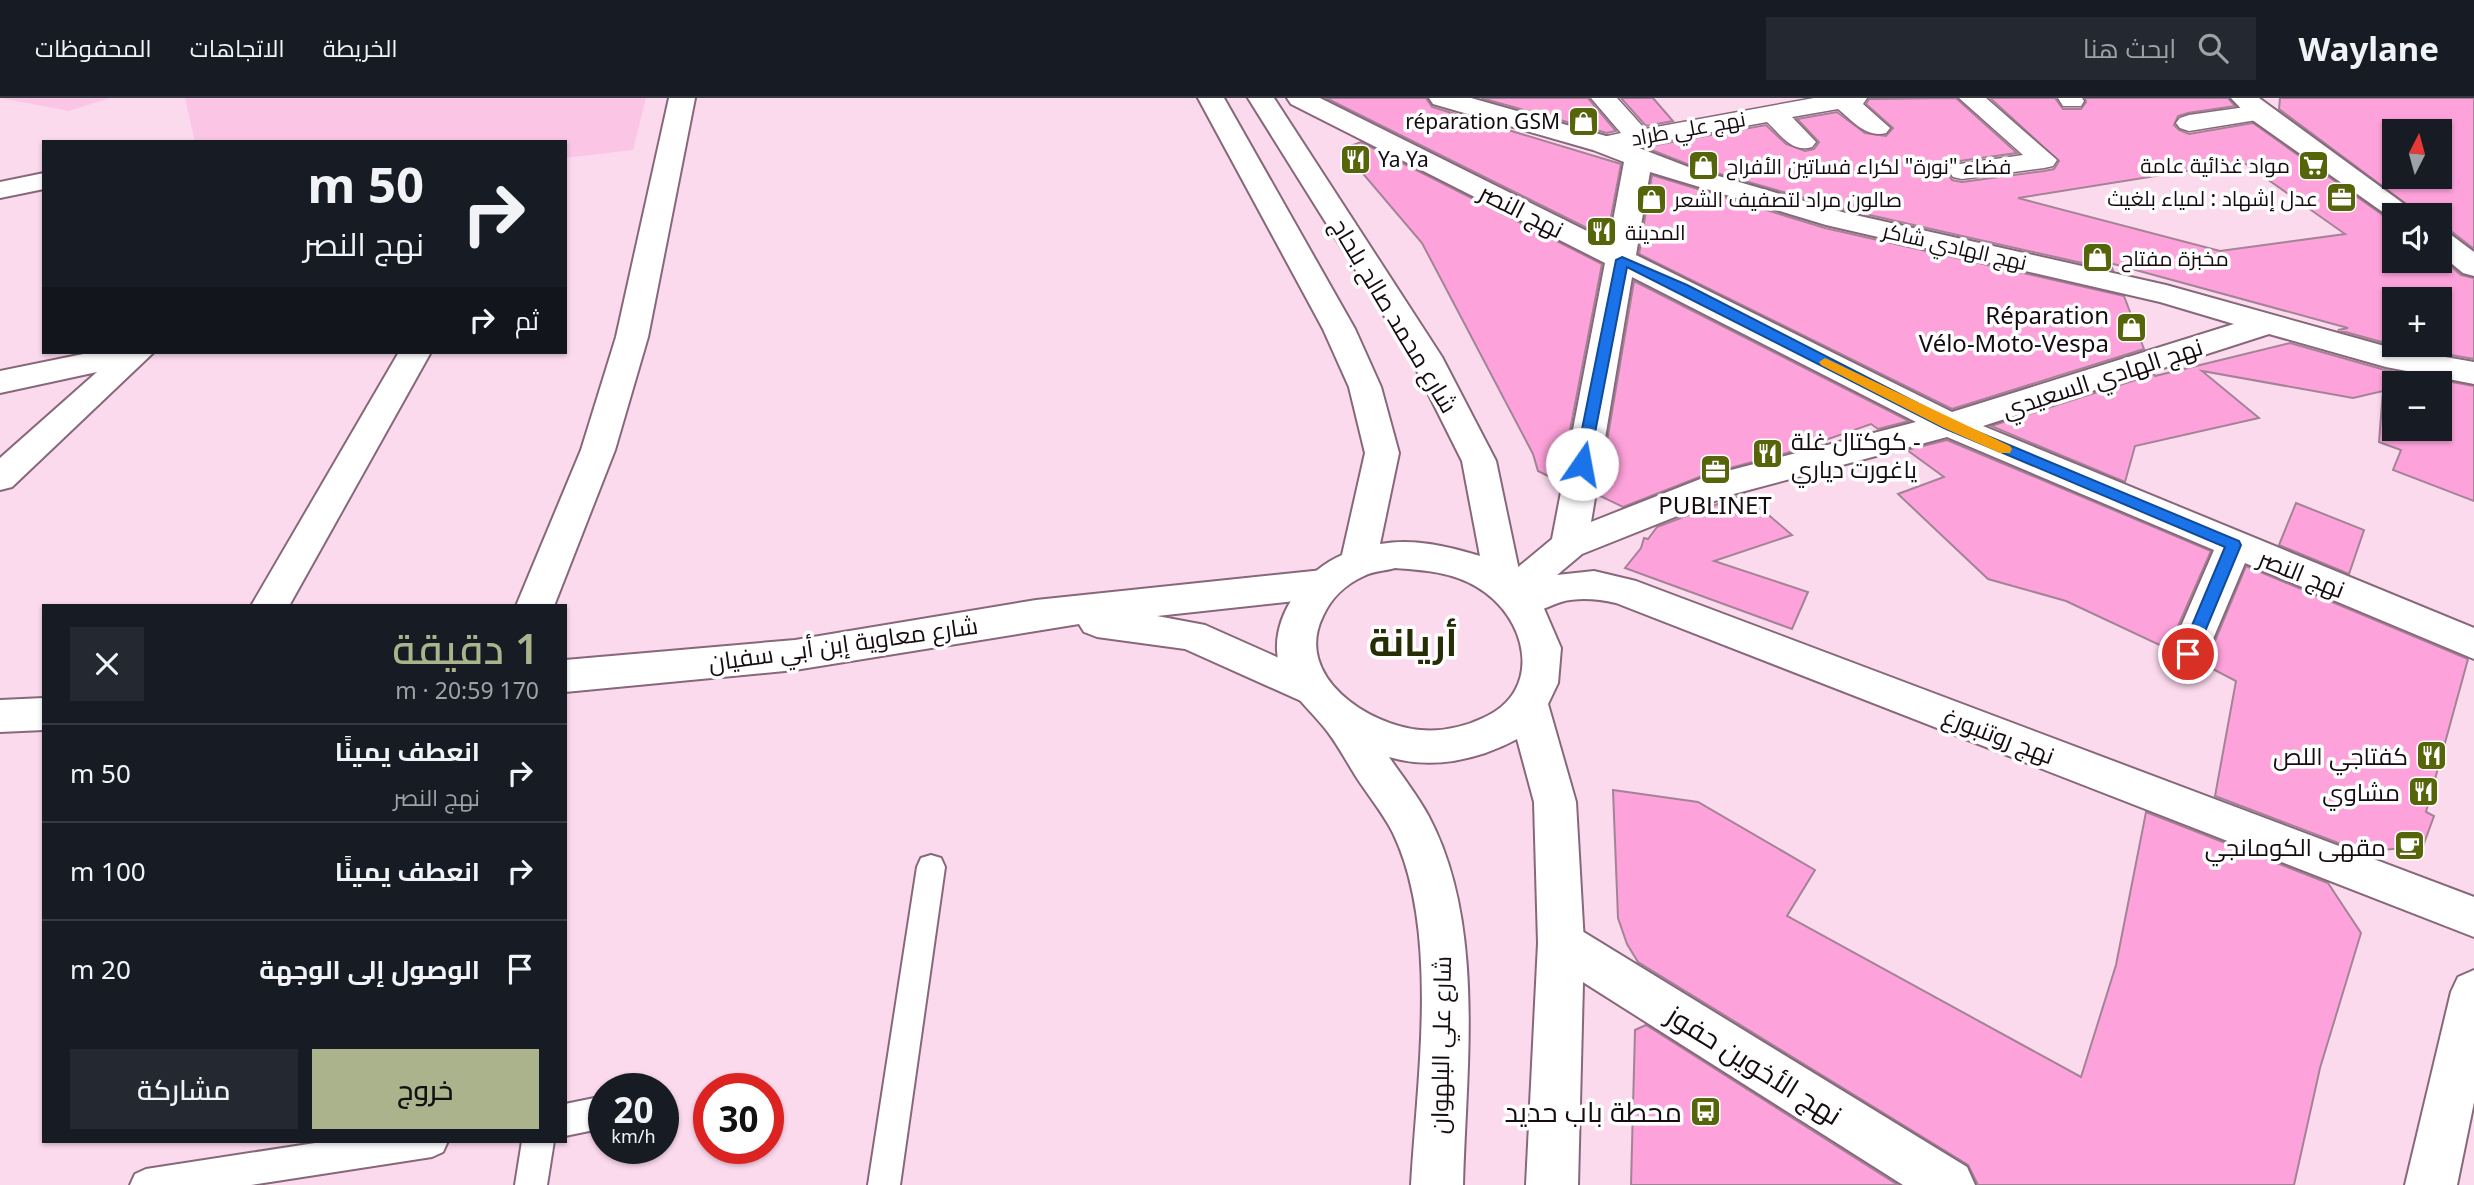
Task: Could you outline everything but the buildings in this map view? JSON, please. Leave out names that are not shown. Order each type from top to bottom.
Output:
[{"type":"street","points":[[536,604],[598,450],[632,337],[682,98]]},
{"type":"street","points":[[1211,98],[1339,329],[1365,387],[1382,453],[1358,563]]},
{"type":"street","name":"شارع محمد صالح بلحاج","points":[[1261,98],[1426,357],[1479,461],[1513,594]]},
{"type":"street","name":"نهج النصر","points":[[1300,98],[1682,288],[1949,425],[2474,644]]},
{"type":"street","name":"نهج الهادي شاكر","points":[[1442,98],[1603,144],[1638,148],[1836,219],[2166,294],[2386,357],[2474,373]]},
{"type":"street","points":[[1569,545],[1622,260],[1638,148],[1602,98]]},
{"type":"street","points":[[1962,171],[2044,160],[1971,98]]},
{"type":"street","points":[[1849,99],[1877,128]]},
{"type":"street","name":"نهج علي طراد","points":[[1638,148],[1780,107],[1849,99]]},
{"type":"street","points":[[2189,123],[2252,106],[2388,203]]},
{"type":"street","points":[[1780,107],[1803,142]]},
{"type":"street","points":[[0,190],[42,181]]},
{"type":"street","points":[[2452,250],[2474,267]]},
{"type":"street","name":"نهج الهادي السعيدي","points":[[1513,594],[1569,545],[1720,485],[1949,425],[2266,324]]},
{"type":"street","points":[[0,382],[129,354]]},
{"type":"street","points":[[0,478],[136,354]]},
{"type":"street","points":[[271,604],[414,354]]},
{"type":"street","points":[[2188,654],[2234,545]]},
{"type":"street","points":[[1395,555],[1434,556],[1471,567],[1513,594],[1541,636],[1542,674],[1528,704],[1502,728],[1464,743],[1422,747],[1379,739],[1341,720],[1310,689],[1295,652],[1300,615],[1323,584],[1358,563],[1395,555]]},
{"type":"street","name":"نهج روتنبورغ","points":[[1513,594],[1586,583],[1623,590],[2474,917]]},
{"type":"street","name":"شارع معاوية إبن أبي سفيان","points":[[567,676],[795,654],[1036,614],[1323,584]]},
{"type":"street","name":"شارع معاوية إبن أبي سفيان","points":[[1036,614],[1191,635],[1310,689]]},
{"type":"street","points":[[1528,704],[1555,802],[1561,943],[1552,1185]]},
{"type":"street","points":[[0,716],[42,714]]},
{"type":"street","name":"شارع علي البلهوان","points":[[1341,720],[1412,826],[1434,892],[1445,971],[1437,1185]]},
{"type":"street","name":"نهج الأخوين حفوز","points":[[1561,943],[1950,1185]]},
{"type":"street","points":[[2431,1185],[2474,992]]},
{"type":"lane","points":[[884,1185],[931,867]]},
{"type":"lane","points":[[567,1120],[588,1115]]},
{"type":"lane","points":[[146,1185],[419,1143]]},
{"type":"lane","points":[[531,1185],[538,1143]]},
{"type":"shaded area","points":[[0,98],[110,98],[69,111]]},
{"type":"shaded area","points":[[185,98],[646,98],[633,150],[567,158],[567,140],[195,140]]},
{"type":"slow traffic","points":[[1825,362],[1949,425],[2005,449]]},
{"type":"place","name":"réparation GSM","points":[[1583,121]]},
{"type":"place","name":"Ya Ya","points":[[1355,159]]},
{"type":"place","name":"مواد غذائية عامة","points":[[2313,165]]},
{"type":"place","name":"فضاء \"نورة\" لكراء فساتين الأفراح","points":[[1703,166]]},
{"type":"place","name":"عدل إشهاد : لمياء بلغيث","points":[[2341,198]]},
{"type":"place","name":"صالون مراد لتصفيف الشعر","points":[[1651,199]]},
{"type":"place","name":"المدينة","points":[[1602,232]]},
{"type":"place","name":"مخبزة مفتاح","points":[[2098,258]]},
{"type":"place","name":"Réparation Vélo-Moto-Vespa","points":[[2132,328]]},
{"type":"place","name":"كوكتال غلة - ياغورت دياري","points":[[1768,454]]},
{"type":"place","name":"PUBLINET","points":[[1715,470]]},
{"type":"place","name":"كفتاجي اللص","points":[[2431,755]]},
{"type":"place","name":"مشاوي","points":[[2423,791]]},
{"type":"place","name":"مقهى الكومانجي","points":[[2409,846]]},
{"type":"place","name":"محطة باب حديد","points":[[1705,1111]]},
{"type":"district","name":"أريانة","points":[[1413,641]]},
{"type":"route","points":[[1582,464],[1622,260],[1949,425],[2234,545],[2188,654]]}]
